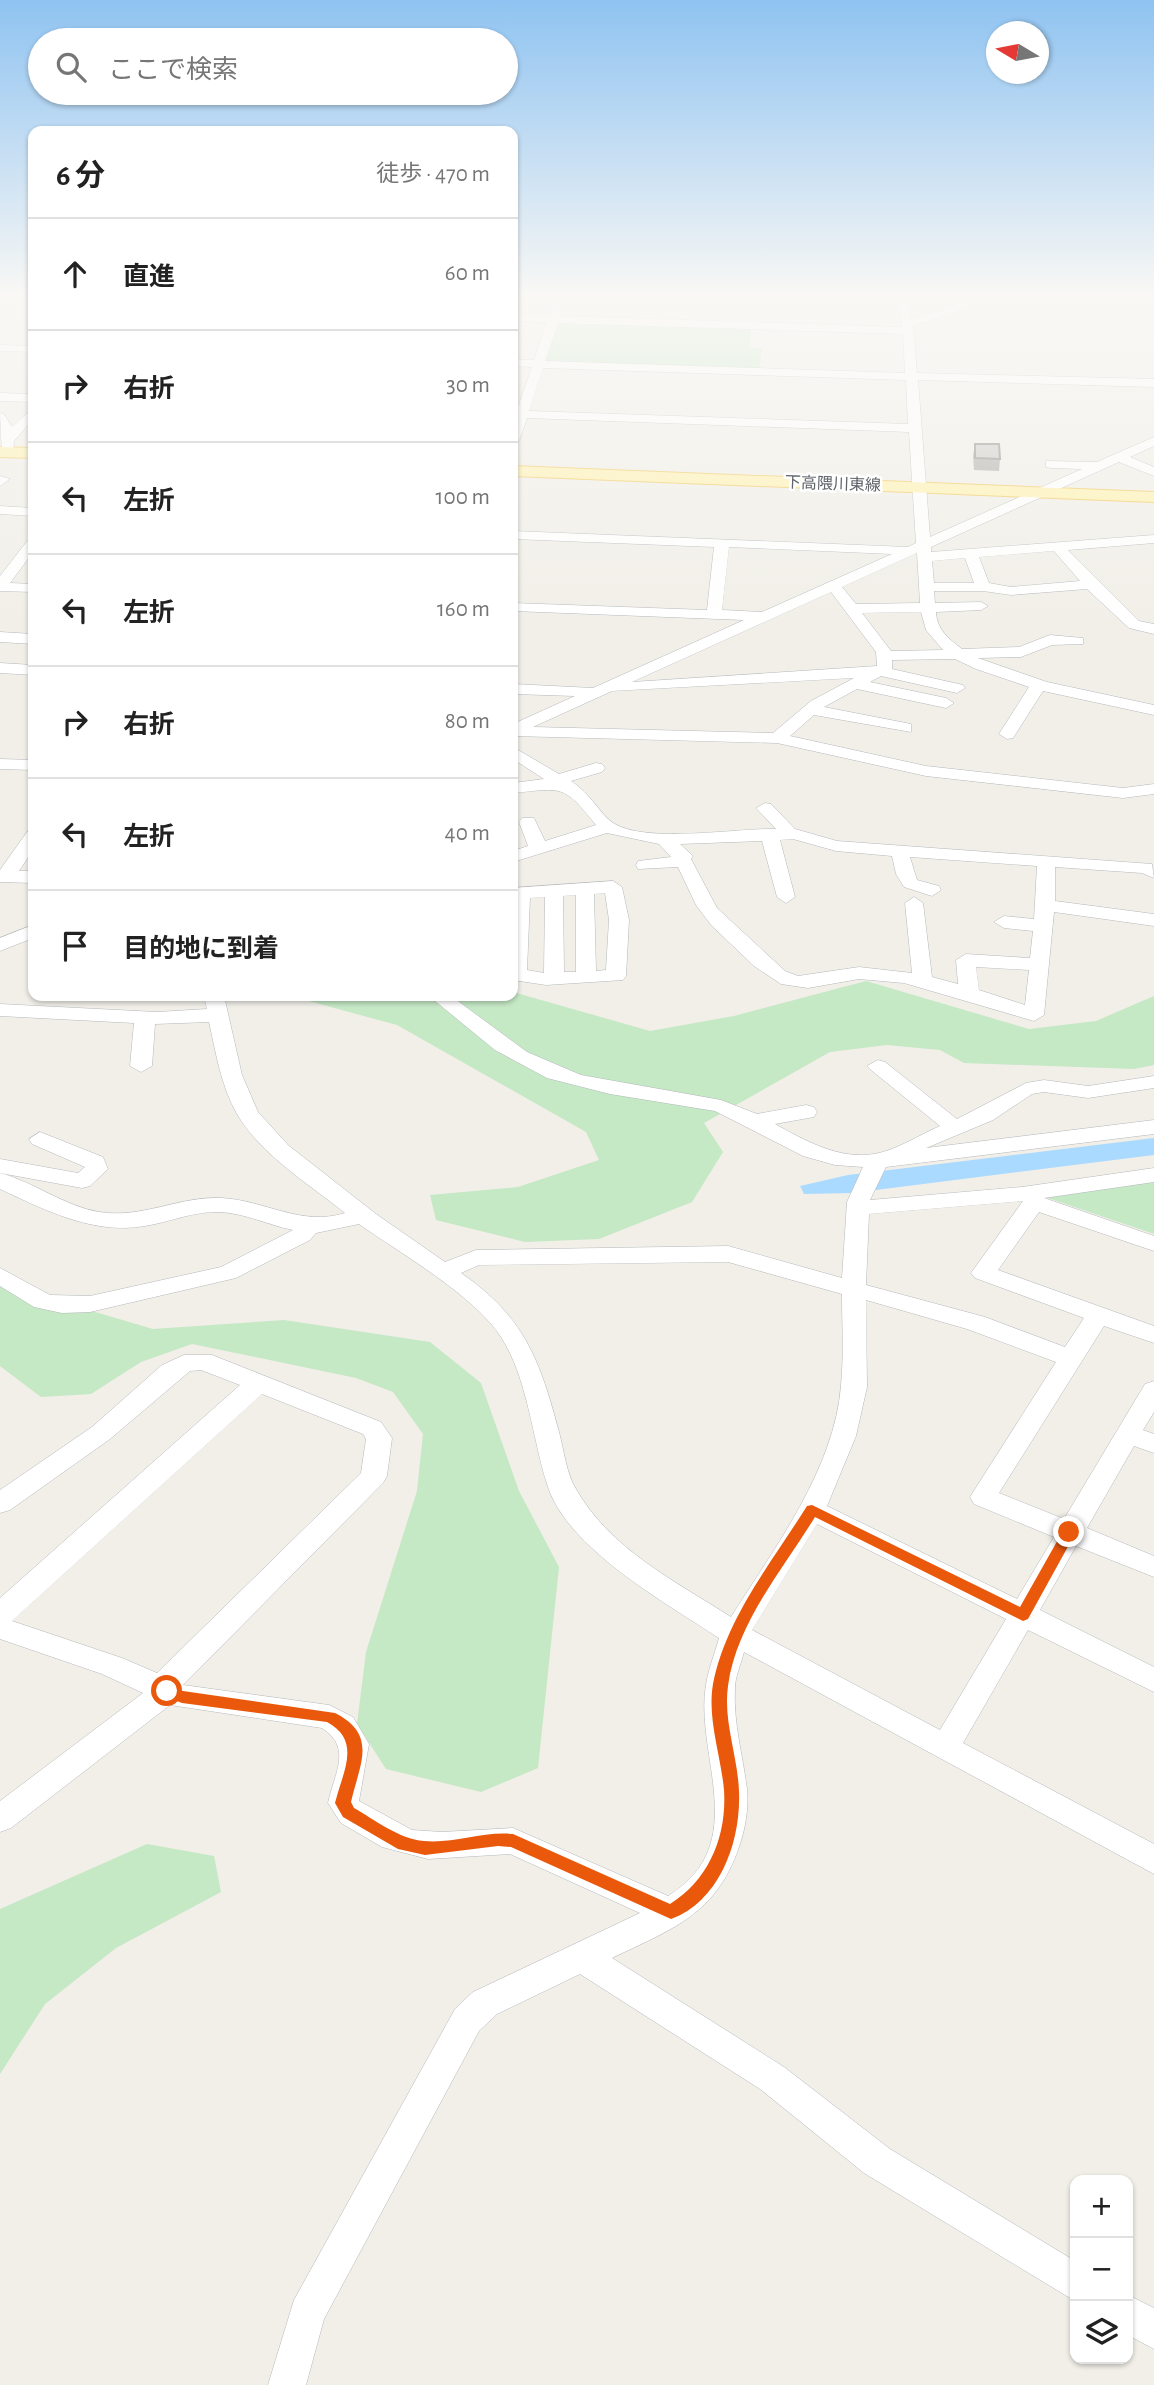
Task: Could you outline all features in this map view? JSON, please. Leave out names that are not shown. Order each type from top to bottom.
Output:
[{"type":"main road","points":[[5,448],[28,452]]},
{"type":"main road","name":"下高隈川東線","points":[[518,471],[1154,497]]},
{"type":"street","points":[[913,404],[920,550],[927,587],[929,621],[940,639],[956,652],[1005,675],[1154,710]]},
{"type":"street","points":[[518,414],[915,428]]},
{"type":"street","points":[[0,417],[5,423],[5,448]]},
{"type":"street","points":[[5,448],[28,418]]},
{"type":"street","points":[[518,729],[920,550],[1154,441]]},
{"type":"street","points":[[1119,457],[1154,472]]},
{"type":"street","points":[[1051,464],[1100,465]]},
{"type":"street","points":[[0,510],[28,512]]},
{"type":"street","points":[[518,535],[970,554],[1154,539]]},
{"type":"street","points":[[713,615],[722,543]]},
{"type":"street","points":[[1058,547],[1091,584],[1134,625],[1154,629]]},
{"type":"street","points":[[0,587],[28,550]]},
{"type":"street","points":[[970,554],[983,587]]},
{"type":"street","points":[[927,587],[983,587],[1011,591],[1091,584]]},
{"type":"street","points":[[777,738],[797,702],[885,668],[886,656],[834,586]]},
{"type":"street","points":[[0,587],[28,588]]},
{"type":"street","points":[[852,609],[982,606]]},
{"type":"street","points":[[518,607],[765,617]]},
{"type":"street","points":[[0,637],[28,639]]},
{"type":"street","points":[[886,656],[1021,652],[1050,640],[1078,640]]},
{"type":"street","points":[[0,668],[28,670]]},
{"type":"street","points":[[797,702],[855,684],[876,672],[957,688]]},
{"type":"street","points":[[1007,734],[1040,683]]},
{"type":"street","points":[[855,684],[946,703]]},
{"type":"street","points":[[518,689],[601,690],[797,702],[905,728]]},
{"type":"street","points":[[797,702],[872,736]]},
{"type":"street","points":[[518,731],[777,738],[926,771],[1123,793],[1154,789]]},
{"type":"street","points":[[518,755],[581,795],[607,827]]},
{"type":"street","points":[[0,764],[28,765]]},
{"type":"street","points":[[518,787],[559,780],[596,768]]},
{"type":"street","points":[[765,808],[787,828],[776,834]]},
{"type":"street","points":[[528,821],[539,849]]},
{"type":"street","points":[[518,855],[607,827],[664,839],[794,834],[836,846],[1144,868],[1154,872]]},
{"type":"street","points":[[776,834],[786,897]]},
{"type":"street","points":[[664,839],[684,856],[707,908],[753,956],[791,983],[861,973],[923,982],[1034,1016],[1044,926],[1046,862]]},
{"type":"street","points":[[3,876],[28,843]]},
{"type":"street","points":[[901,851],[907,883],[911,887],[932,890]]},
{"type":"street","points":[[645,866],[676,862],[684,856]]},
{"type":"street","points":[[3,876],[28,877]]},
{"type":"street","points":[[518,893],[613,887],[619,920],[616,976],[554,978],[518,974]]},
{"type":"street","points":[[584,889],[586,977]]},
{"type":"street","points":[[554,891],[554,978]]},
{"type":"street","points":[[914,904],[923,982]]},
{"type":"street","points":[[1045,905],[1154,923]]},
{"type":"street","points":[[1114,921],[1154,923]]},
{"type":"street","points":[[1004,922],[1044,926]]},
{"type":"street","points":[[3,944],[28,933]]},
{"type":"street","points":[[3,944],[28,944]]},
{"type":"street","points":[[969,995],[967,960],[1040,965]]},
{"type":"street","points":[[445,1001],[502,1046],[548,1070],[574,1080],[721,1106],[811,1151],[835,1158],[876,1165],[1154,1127]]},
{"type":"street","points":[[0,1010],[145,1017],[215,1006],[231,1074],[248,1114],[279,1150],[362,1215],[467,1288],[511,1332],[531,1376],[561,1488],[587,1527],[622,1560],[735,1634],[1154,1860]]},
{"type":"street","points":[[141,1066],[145,1017]]},
{"type":"street","points":[[878,1066],[955,1128]]},
{"type":"street","points":[[287,2385],[307,2313],[467,2020],[485,2003],[671,1912],[694,1897],[715,1871],[728,1833],[732,1792],[721,1721],[720,1686],[735,1634],[812,1510],[843,1436],[854,1387],[854,1287],[858,1205],[876,1165],[985,1115],[1026,1089],[1044,1086],[1088,1092],[1154,1082]]},
{"type":"street","points":[[755,1121],[806,1112]]},
{"type":"street","points":[[0,1166],[82,1181],[97,1169],[95,1162],[40,1139]]},
{"type":"street","points":[[858,1205],[1028,1198],[1154,1175]]},
{"type":"street","points":[[0,1180],[77,1215],[108,1221],[138,1220],[207,1204],[244,1208],[296,1226],[308,1227],[337,1225],[362,1215]]},
{"type":"street","points":[[1028,1198],[1154,1244]]},
{"type":"street","points":[[1028,1198],[983,1273],[1154,1335]]},
{"type":"street","points":[[0,1276],[43,1301],[62,1306],[90,1304],[228,1273],[302,1235],[308,1227]]},
{"type":"street","points":[[444,1271],[476,1258],[728,1254],[976,1323],[1070,1358]]},
{"type":"street","points":[[1098,1315],[983,1497],[1154,1567]]},
{"type":"street","points":[[0,1503],[101,1433],[184,1363],[203,1361],[258,1382],[372,1428],[379,1438],[374,1476],[170,1677],[167,1691],[0,1819]]},
{"type":"street","points":[[0,1615],[258,1382]]},
{"type":"street","points":[[946,1746],[1154,1390]]},
{"type":"street","points":[[1128,1434],[1154,1444]]},
{"type":"street","points":[[812,1510],[1154,1680]]},
{"type":"street","points":[[0,1628],[112,1666],[182,1697],[329,1717],[346,1726],[355,1737],[356,1750],[343,1803],[349,1812],[398,1842],[425,1848],[498,1839],[513,1840],[671,1912]]},
{"type":"street","points":[[582,1956],[772,2078],[877,2161],[1070,2279]]},
{"type":"street","points":[[1133,2317],[1154,2330]]},
{"type":"green space","points":[[866,981],[1029,1029],[1096,1021],[1154,996],[1154,1065],[1134,1069],[964,1063],[940,1050],[887,1045],[830,1052],[704,1123],[723,1152],[692,1202],[599,1239],[525,1242],[436,1220],[430,1195],[518,1187],[599,1160],[586,1132],[397,1025],[309,1001],[518,1001],[518,993],[650,1031],[734,1016]]},
{"type":"green space","points":[[1154,1182],[1154,1234],[1039,1195]]},
{"type":"green space","points":[[0,1284],[153,1329],[284,1320],[430,1342],[481,1383],[519,1491],[559,1567],[538,1768],[481,1792],[386,1769],[357,1724],[366,1652],[417,1491],[423,1434],[393,1392],[356,1378],[192,1344],[141,1362],[91,1394],[41,1397],[0,1366]]},
{"type":"green space","points":[[147,1844],[214,1856],[221,1892],[116,1948],[45,2004],[0,2074],[0,1909]]},
{"type":"water","points":[[1154,1138],[1154,1155],[852,1193],[804,1194],[800,1186],[848,1175]]},
{"type":"building","points":[[975,444],[999,444],[1000,459],[975,458]]},
{"type":"route","points":[[167,1691],[182,1697],[329,1717],[346,1726],[355,1737],[356,1750],[343,1803],[349,1812],[398,1842],[425,1848],[498,1839],[513,1840],[671,1912],[694,1897],[715,1871],[728,1833],[732,1792],[721,1721],[720,1686],[735,1634],[812,1510],[1023,1615],[1069,1532]]}]
